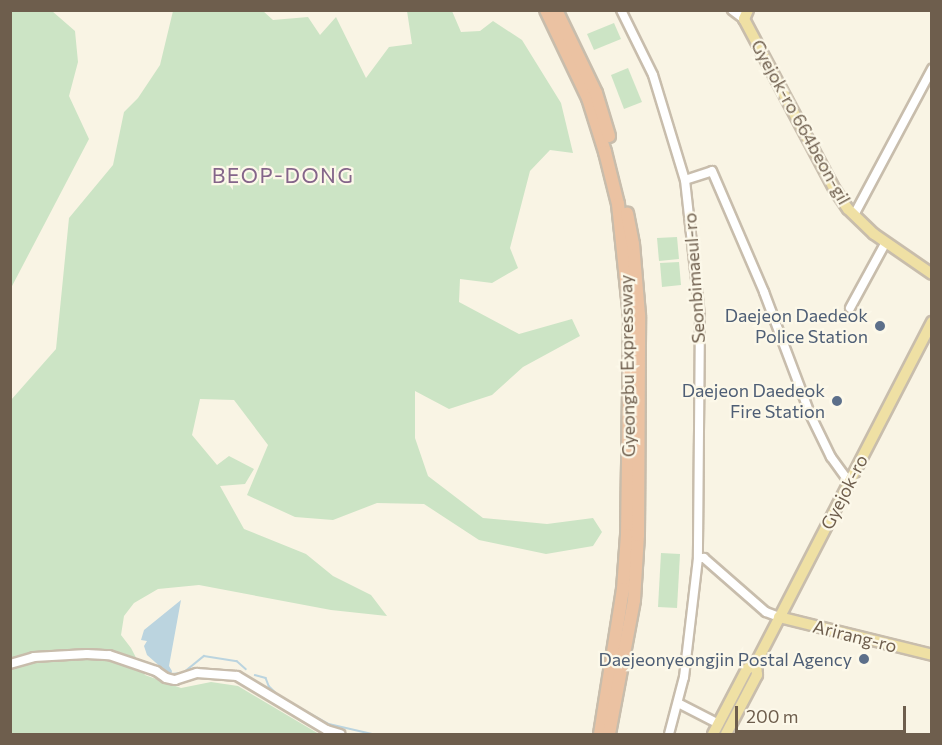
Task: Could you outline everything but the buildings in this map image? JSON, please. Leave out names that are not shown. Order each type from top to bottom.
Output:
[{"type":"highway","name":"Gyeongbu Expressway","points":[[546,10],[588,98],[606,152],[618,204],[630,319],[627,535],[623,589],[600,735]]},
{"type":"highway","name":"Gyeongbu Expressway","points":[[556,10],[596,93],[612,148],[633,244],[639,315],[638,546],[634,600],[609,735]]},
{"type":"main road","name":"Gyejok-ro 664beon-gil","points":[[746,15],[824,172],[854,215],[886,242],[932,274]]},
{"type":"main road","name":"Gyejok-ro","points":[[716,729],[747,669],[756,663],[932,322]]},
{"type":"main road","name":"Arirang-ro","points":[[779,617],[930,652]]},
{"type":"main road","name":"Gyejok-ro","points":[[726,735],[757,675],[756,663]]},
{"type":"street","name":"Seonbimaeul-ro","points":[[621,10],[653,75],[685,180],[700,316],[698,558],[684,677],[669,735]]},
{"type":"street","name":"Gyejok-ro 664beon-gil","points":[[732,10],[746,15]]},
{"type":"street","points":[[854,215],[932,69]]},
{"type":"street","points":[[685,180],[712,171],[764,292],[810,414],[831,457],[849,482]]},
{"type":"street","points":[[850,308],[886,242]]},
{"type":"street","points":[[698,558],[704,558],[766,612],[779,617]]},
{"type":"street","points":[[10,664],[34,657],[87,654],[110,656],[156,671],[174,680],[197,673],[237,676],[320,726],[340,735]]},
{"type":"street","points":[[678,703],[716,729]]},
{"type":"green space","points":[[11,10],[52,11],[75,31],[78,62],[69,96],[89,139],[11,288]]},
{"type":"green space","points":[[173,11],[263,11],[273,20],[308,17],[320,35],[336,17],[366,78],[389,47],[412,44],[407,11],[452,11],[461,32],[480,31],[493,21],[522,40],[561,103],[573,153],[550,150],[530,171],[510,248],[518,268],[492,283],[460,279],[459,302],[519,334],[572,319],[580,336],[523,367],[492,395],[449,409],[415,391],[415,438],[428,476],[483,518],[547,524],[593,518],[602,532],[593,546],[546,554],[479,540],[424,504],[377,503],[333,520],[295,517],[247,495],[268,445],[234,400],[200,399],[192,435],[217,465],[229,456],[254,469],[245,484],[220,486],[244,529],[306,554],[333,576],[371,595],[387,616],[331,610],[199,585],[158,589],[134,603],[124,616],[121,635],[131,648],[145,675],[181,688],[211,682],[238,686],[319,734],[11,734],[11,400],[56,349],[69,218],[113,165],[124,112],[138,98],[160,65]]},
{"type":"green space","points":[[614,23],[621,39],[594,50],[587,34]]},
{"type":"green space","points":[[628,68],[642,102],[624,109],[611,75]]},
{"type":"green space","points":[[677,237],[679,259],[659,261],[657,238]]},
{"type":"green space","points":[[679,262],[681,285],[662,287],[660,263]]},
{"type":"green space","points":[[661,553],[680,554],[677,608],[658,607]]},
{"type":"water","points":[[181,600],[169,666],[172,671],[171,676],[147,655],[144,646],[147,641],[141,640],[144,630]]},
{"type":"waterway","points":[[171,674],[183,673],[204,656],[237,661],[246,669]]},
{"type":"waterway","points":[[255,675],[266,678],[269,686],[279,696],[329,724],[372,734]]},
{"type":"place","name":"Daejeon Daedeok Police Station","points":[[880,326]]},
{"type":"place","name":"Daejeon Daedeok Fire Station","points":[[837,401]]},
{"type":"place","name":"Daejeonyeongjin Postal Agency","points":[[864,659]]},
{"type":"district","name":"BEOP-DONG","points":[[283,175]]}]
